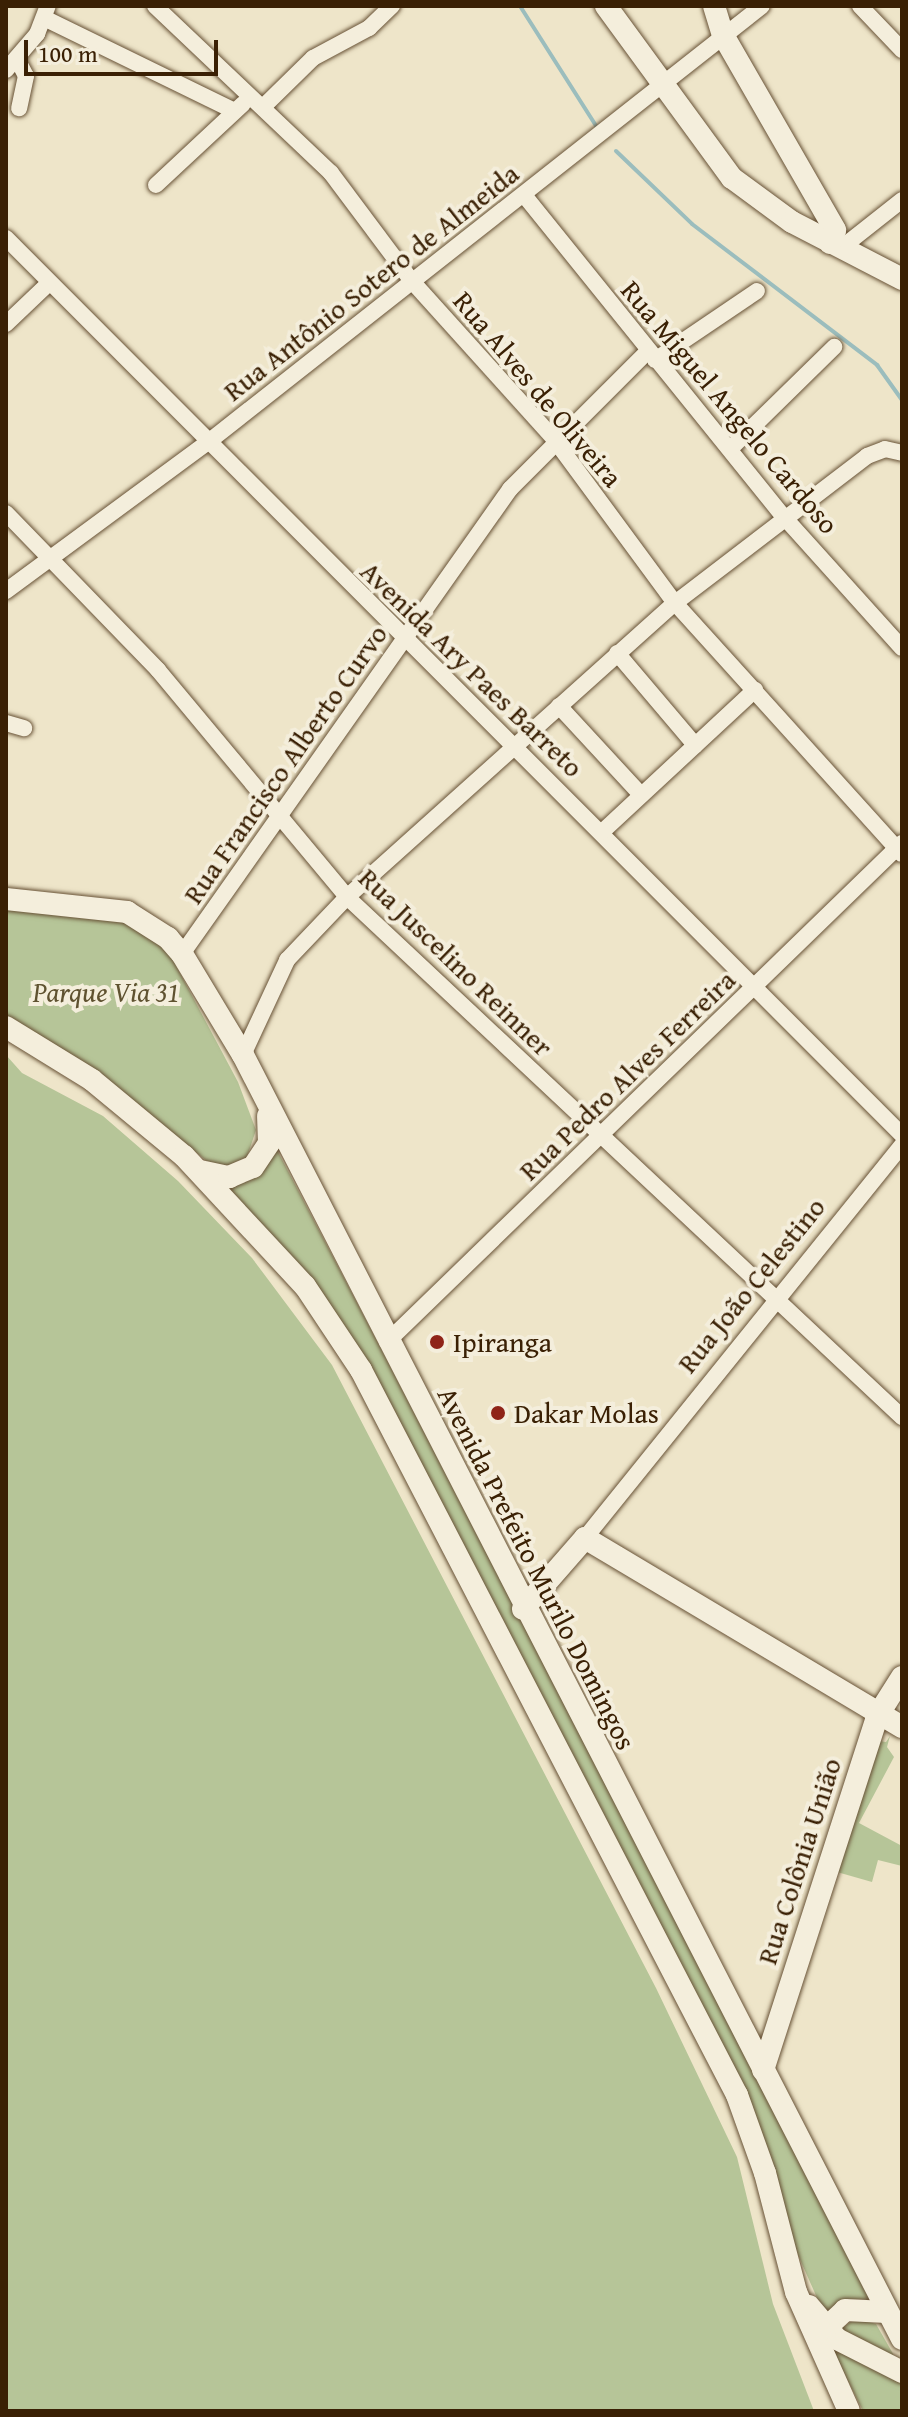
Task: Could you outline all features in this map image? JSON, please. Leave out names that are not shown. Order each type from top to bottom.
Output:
[{"type":"main road","points":[[606,6],[732,178],[835,246],[902,279]]},
{"type":"main road","points":[[714,6],[723,35],[835,230],[835,246]]},
{"type":"main road","name":"Avenida Prefeito Murilo Domingos","points":[[6,899],[127,912],[159,931],[182,954],[243,1055],[266,1110],[902,2339]]},
{"type":"main road","points":[[6,1027],[92,1080],[196,1168],[305,1286],[361,1370],[737,2095],[765,2173],[793,2281],[827,2370],[849,2411]]},
{"type":"main road","points":[[196,1168],[226,1177],[253,1167],[270,1140],[266,1110]]},
{"type":"main road","points":[[585,1538],[902,1727]]},
{"type":"main road","name":"Rua João Celestino","points":[[523,1609],[585,1538]]},
{"type":"main road","name":"Rua Colônia União","points":[[763,2070],[878,1715],[902,1677]]},
{"type":"main road","points":[[744,2033],[765,2035],[778,2026]]},
{"type":"main road","points":[[793,2281],[826,2328],[902,2372]]},
{"type":"main road","points":[[826,2328],[845,2310],[887,2312]]},
{"type":"street","name":"Rua Alves de Oliveira","points":[[155,6],[331,173],[411,280],[554,439],[675,603],[900,848]]},
{"type":"street","points":[[156,185],[235,111],[257,102],[313,58],[369,28],[392,6]]},
{"type":"street","name":"Rua Antônio Sotero de Almeida","points":[[6,591],[207,443],[762,6]]},
{"type":"street","points":[[860,6],[902,50]]},
{"type":"street","points":[[19,108],[26,76],[12,64],[46,12],[235,111]]},
{"type":"street","name":"Rua Miguel Angelo Cardoso","points":[[524,195],[784,517],[902,648]]},
{"type":"street","points":[[835,246],[902,200]]},
{"type":"street","name":"Avenida Ary Paes Barreto","points":[[6,238],[48,284],[404,640],[602,832],[753,988],[902,1135]]},
{"type":"street","points":[[6,324],[48,284]]},
{"type":"street","name":"Rua Francisco Alberto Curvo","points":[[182,954],[284,817],[510,489],[554,439],[652,355],[757,291]]},
{"type":"street","points":[[730,449],[834,347]]},
{"type":"street","points":[[243,1055],[287,960],[347,897],[675,603],[867,456],[894,451]]},
{"type":"street","name":"Rua Juscelino Reinner","points":[[6,513],[158,670],[284,817],[347,897],[902,1417]]},
{"type":"street","points":[[617,653],[695,745]]},
{"type":"street","points":[[602,832],[755,690]]},
{"type":"street","points":[[559,706],[641,795]]},
{"type":"street","points":[[6,723],[24,728]]},
{"type":"street","name":"Rua Pedro Alves Ferreira","points":[[387,1342],[900,848]]},
{"type":"street","name":"Rua João Celestino","points":[[585,1538],[902,1145]]},
{"type":"green space","name":"Parque Via 31","points":[[6,909],[124,920],[155,937],[173,960],[238,1082],[256,1130],[247,1157],[227,1166],[207,1161],[92,1070],[6,1017]]},
{"type":"green space","points":[[6,1055],[22,1073],[103,1116],[178,1181],[252,1258],[332,1365],[656,1988],[737,2157],[773,2304],[814,2411],[6,2411]]},
{"type":"green space","points":[[277,1150],[871,2300],[852,2299],[826,2316],[786,2228],[772,2165],[545,1712],[273,1236],[224,1185],[260,1174]]},
{"type":"green space","points":[[890,1736],[887,1747],[894,1757],[859,1823],[902,1846],[902,1866],[878,1860],[872,1882],[837,1872],[879,1741],[886,1742]]},
{"type":"green space","points":[[856,2318],[876,2324],[896,2359],[838,2331]]},
{"type":"green space","points":[[832,2349],[902,2380],[902,2411],[863,2411]]},
{"type":"waterway","points":[[520,6],[598,129]]},
{"type":"waterway","points":[[616,151],[692,224],[877,365],[902,400]]},
{"type":"place","name":"Ipiranga","points":[[437,1342]]},
{"type":"place","name":"Dakar Molas","points":[[498,1413]]}]
